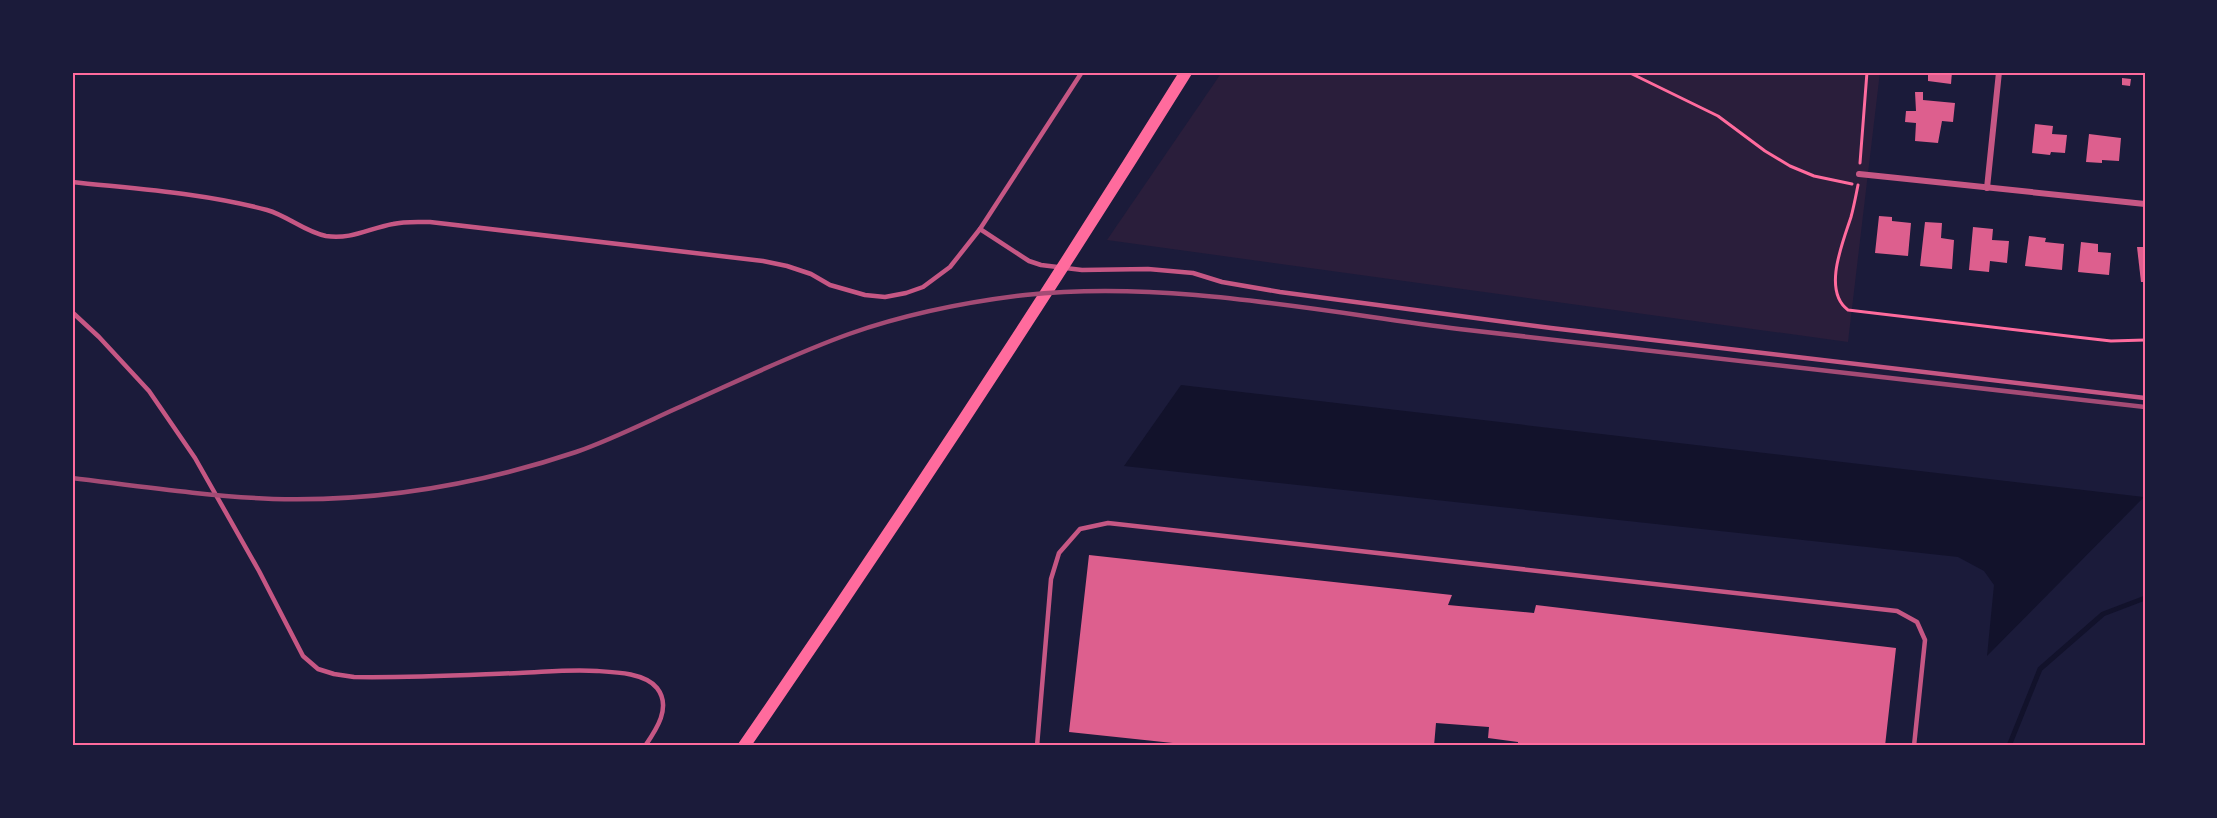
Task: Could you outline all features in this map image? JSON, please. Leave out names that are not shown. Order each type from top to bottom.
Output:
[{"type":"main road","points":[[744,746],[845,599],[1011,347],[1186,72]]},
{"type":"street","points":[[1988,188],[1999,72]]},
{"type":"street","points":[[1858,174],[2145,204]]},
{"type":"lane","points":[[72,182],[191,194],[234,203],[282,215],[325,236],[354,236],[393,224],[430,222],[763,261],[803,272],[846,291],[885,297],[906,293],[935,279],[950,267],[980,229],[1082,72]]},
{"type":"lane","points":[[980,229],[1029,261],[1041,266],[1082,270],[1149,269],[1193,273],[1222,282],[1280,291],[1551,328],[2145,399]]},
{"type":"lane","points":[[72,312],[99,337],[149,391],[195,458],[259,571],[303,656],[318,669],[354,677],[574,670],[618,673],[638,677],[657,688],[663,707],[659,723],[645,746]]},
{"type":"lane","points":[[1037,746],[1051,579],[1059,553],[1080,529],[1108,524],[1897,611],[1917,622],[1925,640],[1914,746]]},
{"type":"path","points":[[1628,72],[1718,116],[1765,151],[1790,166],[1830,181],[1858,184],[1839,256],[1836,279],[1839,299],[1848,310],[2076,338],[2111,341],[2145,340]]},
{"type":"path","points":[[1858,174],[1867,72]]},
{"type":"shaded area","points":[[1222,72],[1880,72],[1848,342],[1107,240]]},
{"type":"shaded area","points":[[1181,385],[2144,497],[1987,656],[1994,585],[1984,571],[1958,557],[1124,466]]},
{"type":"building","points":[[1928,72],[1952,72],[1951,84],[1928,81]]},
{"type":"building","points":[[2122,78],[2131,79],[2130,86],[2122,85]]},
{"type":"building","points":[[1915,92],[1923,92],[1923,100],[1955,103],[1953,122],[1942,121],[1938,143],[1915,141],[1916,123],[1905,122],[1906,111],[1916,111]]},
{"type":"building","points":[[2035,124],[2053,126],[2052,134],[2067,135],[2065,153],[2051,152],[2050,155],[2032,153]]},
{"type":"building","points":[[2089,134],[2121,138],[2119,161],[2086,162]]},
{"type":"building","points":[[1879,216],[1892,217],[1892,221],[1911,223],[1908,256],[1875,253]]},
{"type":"building","points":[[1925,222],[1942,223],[1941,238],[1954,240],[1952,269],[1920,266]]},
{"type":"building","points":[[1973,227],[1993,229],[1992,240],[2009,241],[2007,263],[1990,261],[1989,272],[1969,270]]},
{"type":"building","points":[[2029,236],[2046,238],[2045,242],[2064,244],[2062,270],[2025,266]]},
{"type":"building","points":[[2081,242],[2098,244],[2098,252],[2111,253],[2109,275],[2078,272]]},
{"type":"building","points":[[2137,247],[2145,247],[2145,282],[2141,282]]},
{"type":"building","points":[[1089,555],[1452,595],[1448,605],[1534,613],[1536,605],[1896,648],[1885,746],[1518,746],[1518,742],[1488,738],[1489,727],[1436,723],[1434,746],[1201,746],[1069,732]]},
{"type":"waterway","points":[[2009,746],[2040,669],[2103,614],[2145,598]]},
{"type":"railway","points":[[72,478],[197,493],[273,499],[350,498],[464,482],[502,474],[576,452],[790,357],[871,327],[981,301],[1079,291],[1188,294],[1297,306],[1459,329],[2145,407]]}]
